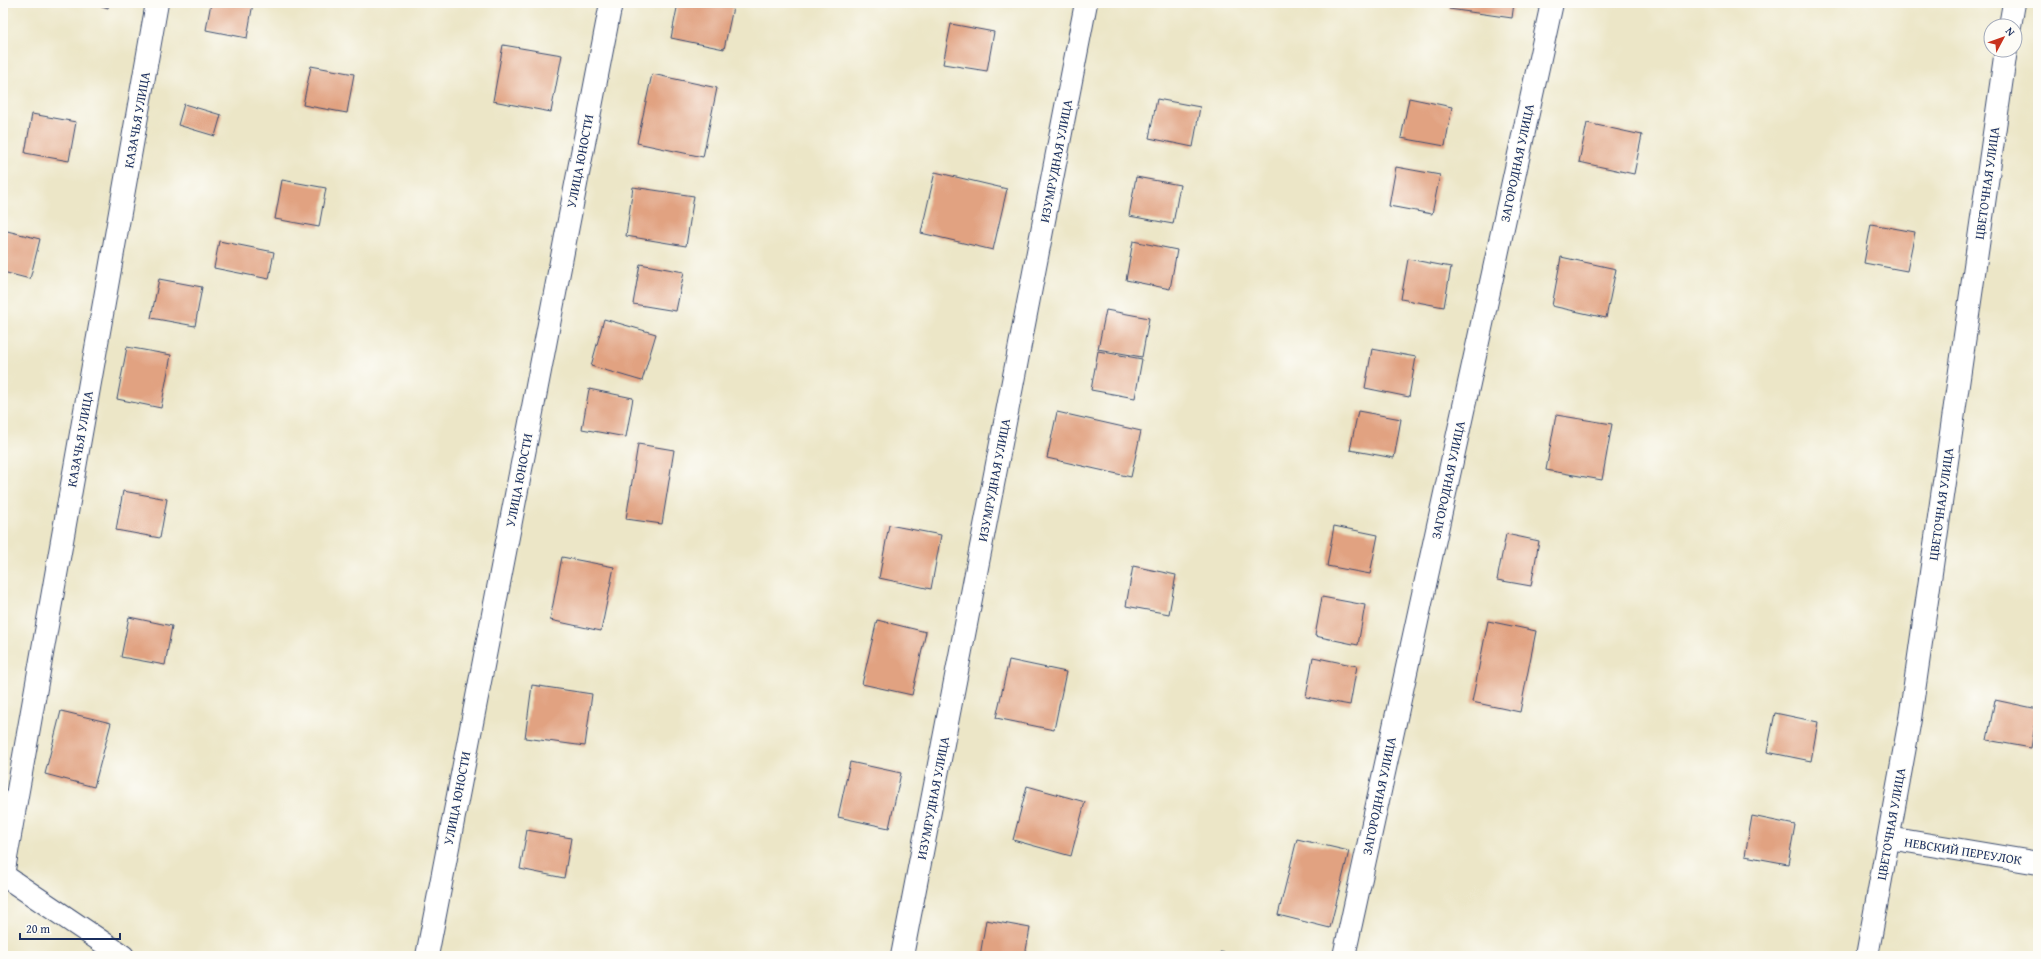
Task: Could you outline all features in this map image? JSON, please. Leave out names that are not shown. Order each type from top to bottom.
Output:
[{"type":"street","name":"КАЗАЧЬЯ УЛИЦА","points":[[3,875],[157,3]]},
{"type":"street","name":"УЛИЦА ЮНОСТИ","points":[[427,956],[611,3]]},
{"type":"street","name":"ИЗУМРУДНАЯ УЛИЦА","points":[[902,956],[1086,3]]},
{"type":"street","name":"ЗАГОРОДНАЯ УЛИЦА","points":[[1344,956],[1552,3]]},
{"type":"street","points":[[2011,18],[2014,3]]},
{"type":"street","name":"ЦВЕТОЧНАЯ УЛИЦА","points":[[1867,956],[1910,719],[2005,58]]},
{"type":"street","name":"НЕВСКИЙ ПЕРЕУЛОК","points":[[1888,838],[2038,863]]},
{"type":"street","points":[[3,875],[123,956]]},
{"type":"building","points":[[92,3],[109,3],[108,8]]},
{"type":"building","points":[[211,3],[253,3],[247,38],[206,30]]},
{"type":"building","points":[[678,3],[734,3],[724,49],[671,38]]},
{"type":"building","points":[[1450,3],[1514,3],[1512,18],[1449,9]]},
{"type":"building","points":[[951,24],[994,32],[987,71],[943,64]]},
{"type":"building","points":[[503,45],[562,55],[551,112],[493,101]]},
{"type":"building","points":[[311,66],[354,74],[347,113],[303,105]]},
{"type":"building","points":[[652,74],[717,88],[703,157],[637,143]]},
{"type":"building","points":[[1409,98],[1452,107],[1445,146],[1401,138]]},
{"type":"building","points":[[1157,99],[1200,107],[1193,147],[1149,138]]},
{"type":"building","points":[[184,104],[221,115],[215,136],[178,125]]},
{"type":"building","points":[[32,114],[76,122],[69,161],[25,153]]},
{"type":"building","points":[[1587,123],[1642,135],[1634,174],[1579,162]]},
{"type":"building","points":[[1396,167],[1440,175],[1432,214],[1389,206]]},
{"type":"building","points":[[935,172],[1007,189],[993,250],[921,233]]},
{"type":"building","points":[[1136,177],[1180,185],[1173,224],[1129,216]]},
{"type":"building","points":[[282,180],[326,188],[319,227],[275,219]]},
{"type":"building","points":[[633,187],[694,196],[686,246],[626,236]]},
{"type":"building","points":[[1871,224],[1915,232],[1907,271],[1864,263]]},
{"type":"building","points":[[3,230],[40,239],[30,279],[3,272]]},
{"type":"building","points":[[219,241],[274,252],[269,279],[214,268]]},
{"type":"building","points":[[1133,241],[1177,250],[1170,289],[1126,280]]},
{"type":"building","points":[[1561,257],[1616,269],[1606,318],[1552,306]]},
{"type":"building","points":[[1408,259],[1451,267],[1444,307],[1401,299]]},
{"type":"building","points":[[640,264],[684,272],[676,311],[633,304]]},
{"type":"building","points":[[159,279],[202,287],[195,326],[151,318]]},
{"type":"building","points":[[1106,310],[1149,318],[1142,357],[1098,349]]},
{"type":"building","points":[[604,319],[656,334],[642,381],[591,366]]},
{"type":"building","points":[[127,347],[171,355],[161,408],[117,399]]},
{"type":"building","points":[[1372,349],[1416,357],[1409,397],[1365,388]]},
{"type":"building","points":[[1098,351],[1142,359],[1135,398],[1091,390]]},
{"type":"building","points":[[589,389],[633,398],[626,437],[582,429]]},
{"type":"building","points":[[1358,411],[1401,419],[1394,458],[1350,450]]},
{"type":"building","points":[[1057,412],[1141,431],[1131,477],[1047,458]]},
{"type":"building","points":[[1556,415],[1612,424],[1602,480],[1546,470]]},
{"type":"building","points":[[638,444],[674,450],[662,524],[626,519]]},
{"type":"building","points":[[123,491],[167,499],[160,538],[116,530]]},
{"type":"building","points":[[889,525],[941,535],[931,589],[879,578]]},
{"type":"building","points":[[1334,526],[1378,535],[1370,574],[1327,566]]},
{"type":"building","points":[[1506,534],[1539,541],[1531,586],[1497,580]]},
{"type":"building","points":[[562,557],[614,567],[601,631],[550,620]]},
{"type":"building","points":[[1133,566],[1176,575],[1169,614],[1126,606]]},
{"type":"building","points":[[1322,597],[1365,605],[1358,645],[1315,636]]},
{"type":"building","points":[[129,617],[172,626],[165,665],[121,657]]},
{"type":"building","points":[[877,620],[926,632],[912,695],[862,684]]},
{"type":"building","points":[[1488,621],[1536,631],[1520,712],[1472,702]]},
{"type":"building","points":[[1313,657],[1357,666],[1350,705],[1306,697]]},
{"type":"building","points":[[1009,660],[1066,672],[1054,730],[996,718]]},
{"type":"building","points":[[532,685],[592,694],[585,746],[525,738]]},
{"type":"building","points":[[1995,700],[2038,709],[2031,748],[1987,740]]},
{"type":"building","points":[[61,711],[111,723],[94,787],[45,774]]},
{"type":"building","points":[[1775,713],[1818,722],[1811,761],[1767,752]]},
{"type":"building","points":[[850,762],[901,773],[889,828],[838,817]]},
{"type":"building","points":[[1027,786],[1085,802],[1071,856],[1013,840]]},
{"type":"building","points":[[1752,816],[1795,825],[1788,864],[1745,856]]},
{"type":"building","points":[[527,830],[571,838],[564,878],[520,869]]},
{"type":"building","points":[[1297,839],[1349,851],[1330,928],[1278,915]]},
{"type":"building","points":[[986,920],[1030,928],[1025,956],[980,956]]},
{"type":"building","points":[[1220,952],[1240,955],[1240,956],[1220,956]]}]
